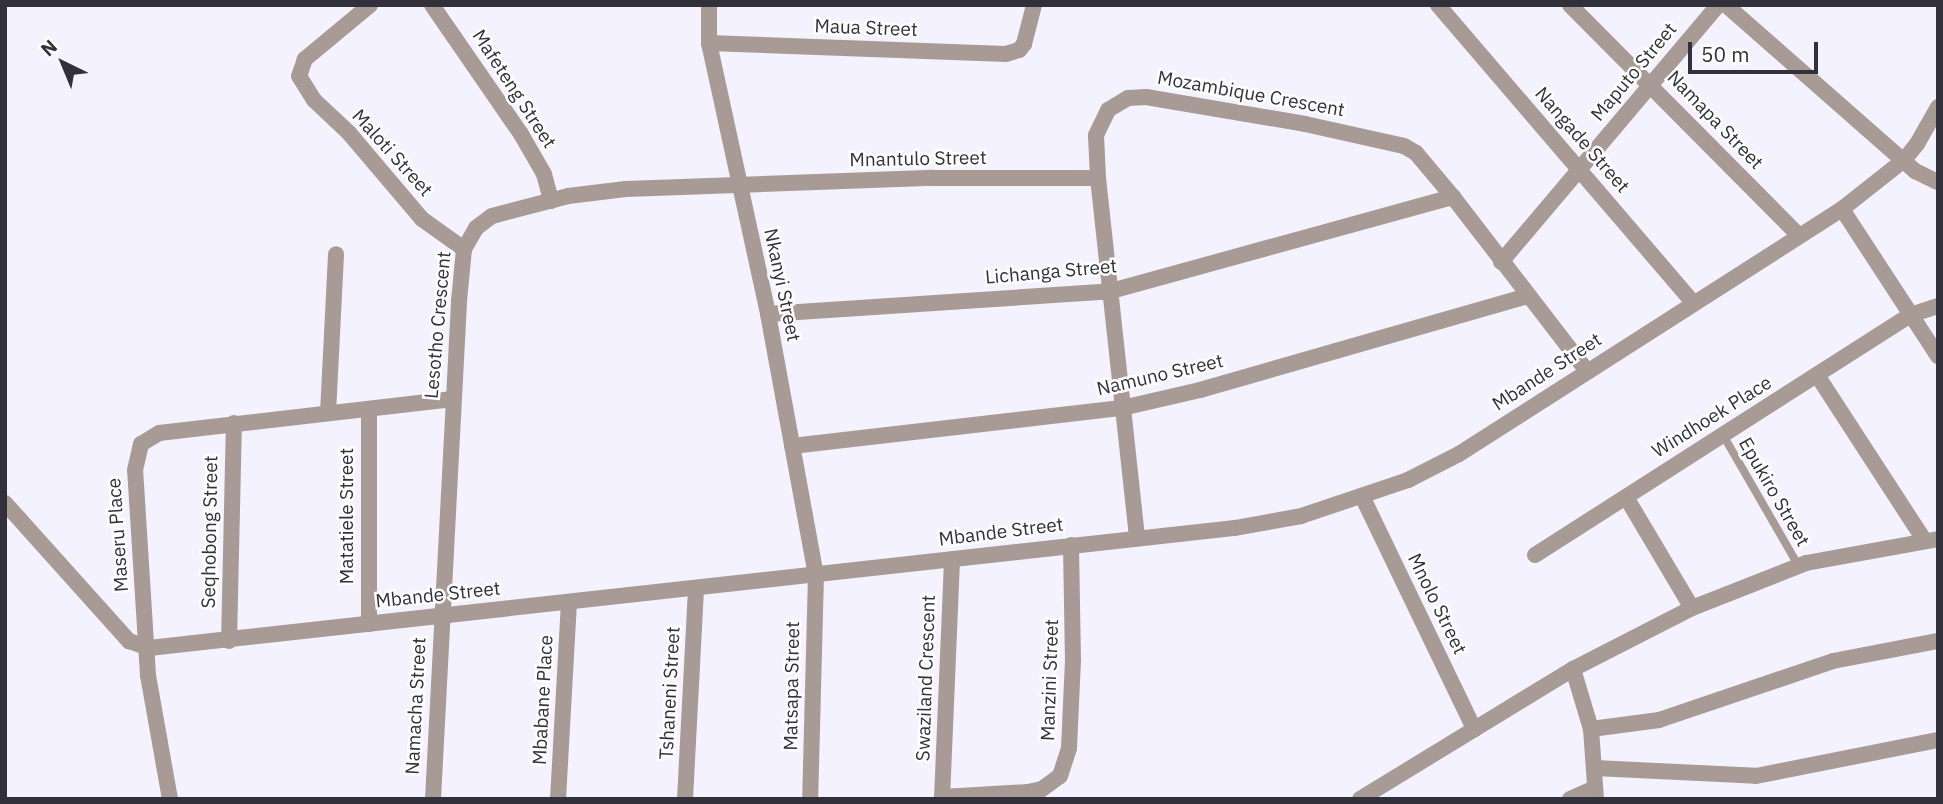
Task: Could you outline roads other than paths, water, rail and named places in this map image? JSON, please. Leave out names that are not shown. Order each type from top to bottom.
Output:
[{"type":"street","name":"Maloti Street","points":[[370,5],[305,59],[299,76],[314,100],[349,133],[422,219],[464,249]]},
{"type":"street","name":"Mafeteng Street","points":[[432,5],[521,135],[544,174],[551,201]]},
{"type":"street","name":"Nkanyi Street","points":[[709,5],[709,43],[768,314],[816,575]]},
{"type":"street","name":"Maua Street","points":[[709,43],[1006,54],[1019,50],[1028,36],[1034,5]]},
{"type":"street","name":"Nangade Street","points":[[1438,5],[1693,303]]},
{"type":"street","name":"Namapa Street","points":[[1570,5],[1652,84],[1799,236]]},
{"type":"street","name":"Maputo Street","points":[[1501,262],[1718,5]]},
{"type":"street","points":[[1726,5],[1923,176],[1938,183]]},
{"type":"street","name":"Mozambique Crescent","points":[[1137,537],[1098,177],[1096,135],[1108,110],[1128,98],[1146,97],[1305,124],[1404,145],[1416,153],[1453,197],[1587,371]]},
{"type":"street","name":"Mbande Street","points":[[146,648],[696,589],[1269,523],[1301,516],[1408,480],[1450,458],[1842,209],[1904,160],[1938,107]]},
{"type":"street","name":"Mnantulo Street","points":[[739,185],[933,178],[1098,177]]},
{"type":"street","name":"Lesotho Crescent","points":[[441,615],[464,249],[476,228],[492,216],[551,201],[626,189],[739,185]]},
{"type":"street","name":"Lichanga Street","points":[[768,314],[1111,291],[1453,197]]},
{"type":"street","points":[[1842,209],[1938,356]]},
{"type":"street","points":[[328,413],[336,254]]},
{"type":"street","name":"Namuno Street","points":[[792,446],[1122,408],[1200,390],[1527,296]]},
{"type":"street","name":"Windhoek Place","points":[[1535,555],[1910,315],[1938,306]]},
{"type":"street","points":[[1360,799],[1573,669],[1692,607],[1798,565],[1931,540],[1817,375]]},
{"type":"street","name":"Maseru Place","points":[[146,648],[135,470],[137,453],[147,438],[159,433],[234,423],[453,399]]},
{"type":"street","name":"Matatiele Street","points":[[369,409],[369,624]]},
{"type":"street","name":"Seqhobong Street","points":[[229,641],[234,423]]},
{"type":"street","name":"Mnolo Street","points":[[1362,496],[1474,729]]},
{"type":"street","points":[[1626,497],[1692,607]]},
{"type":"street","points":[[5,503],[122,634],[134,644],[146,648],[151,707],[170,799]]},
{"type":"street","name":"Manzini Street","points":[[942,798],[1028,792],[1042,789],[1060,776],[1069,748],[1073,661],[1071,545]]},
{"type":"street","name":"Swaziland Crescent","points":[[942,798],[952,559]]},
{"type":"street","name":"Matsapa Street","points":[[810,799],[816,575]]},
{"type":"street","name":"Tshaneni Street","points":[[685,799],[696,589]]},
{"type":"street","name":"Mbabane Place","points":[[558,799],[569,603]]},
{"type":"street","name":"Namacha Street","points":[[433,799],[441,615]]},
{"type":"street","points":[[1591,729],[1660,720],[1833,661],[1938,641]]},
{"type":"street","points":[[1570,799],[1596,793],[1591,729],[1573,669]]},
{"type":"street","points":[[1595,768],[1756,776],[1938,740]]},
{"type":"lane","name":"Epukiro Street","points":[[1723,435],[1798,565]]}]
